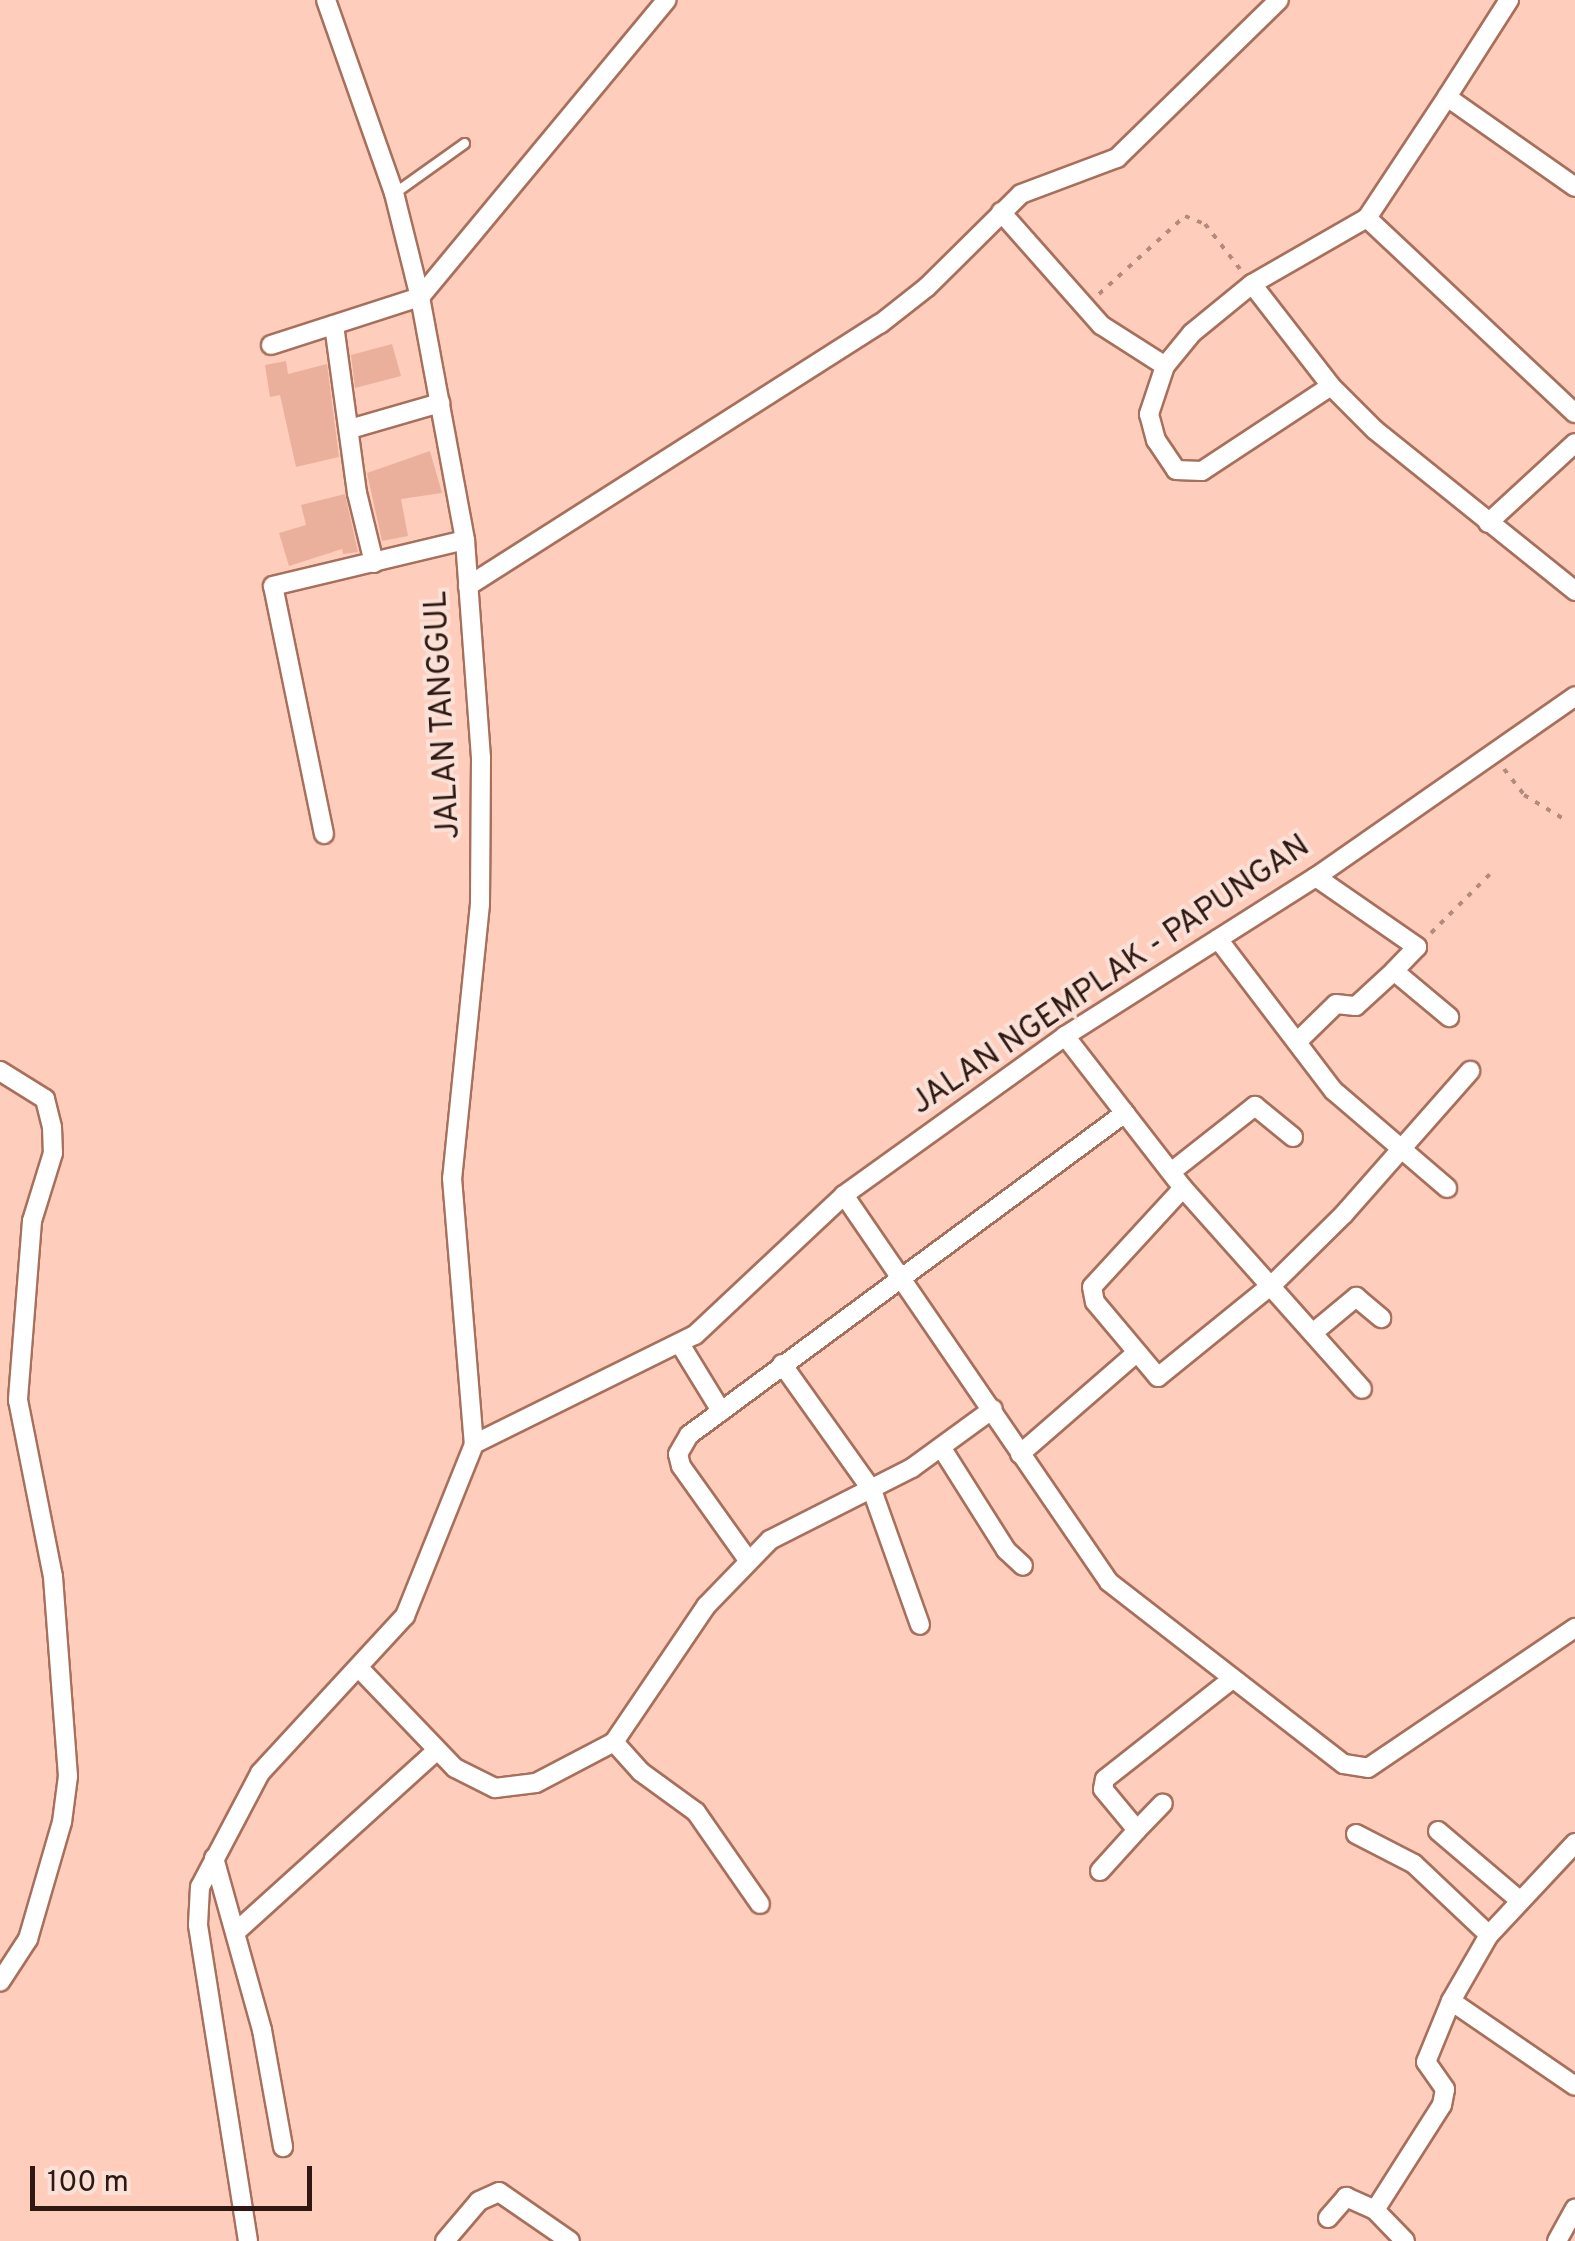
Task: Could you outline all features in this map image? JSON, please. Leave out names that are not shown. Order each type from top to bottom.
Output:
[{"type":"street","name":"JALAN TANGGUL","points":[[326,0],[394,193],[420,297],[466,540],[481,758],[480,904],[452,1178],[474,1444]]},
{"type":"street","points":[[270,345],[420,297],[668,0]]},
{"type":"street","points":[[468,586],[880,324],[927,288],[1001,212],[1032,188],[1117,158],[1280,0]]},
{"type":"street","points":[[1331,386],[1188,475],[1165,458],[1149,414],[1165,366],[1192,333],[1252,284],[1366,218],[1509,0]]},
{"type":"street","points":[[1447,97],[1575,187]]},
{"type":"street","points":[[1001,212],[1085,308],[1165,366]]},
{"type":"street","points":[[1366,218],[1575,413]]},
{"type":"street","points":[[1252,284],[1331,386],[1488,523],[1575,591]]},
{"type":"street","points":[[334,324],[374,563]]},
{"type":"street","points":[[350,429],[440,403]]},
{"type":"street","points":[[1488,523],[1575,443]]},
{"type":"street","points":[[324,834],[272,588],[277,581],[466,540]]},
{"type":"street","name":"JALAN NGEMPLAK - PAPUNGAN","points":[[474,1444],[680,1344],[844,1195],[1065,1036],[1316,876],[1575,696]]},
{"type":"street","points":[[1297,1042],[1336,1004],[1356,1006],[1417,947],[1316,876]]},
{"type":"street","points":[[1218,939],[1345,1102],[1447,1188]]},
{"type":"street","points":[[1394,971],[1450,1016]]},
{"type":"street","points":[[1065,1036],[1183,1188],[1273,1284],[1362,1389]]},
{"type":"street","points":[[1183,1188],[1092,1287],[1094,1302],[1152,1374],[1166,1374],[1273,1284],[1404,1152],[1470,1071]]},
{"type":"street","points":[[0,1072],[45,1099],[52,1127],[53,1153],[32,1221],[18,1400],[53,1577],[68,1776],[62,1822],[28,1939],[0,1982]]},
{"type":"street","points":[[1171,1172],[1255,1106],[1293,1137]]},
{"type":"street","points":[[748,1560],[678,1454],[689,1434],[1125,1113]]},
{"type":"street","points":[[844,1195],[1108,1582],[1231,1680],[1356,1770],[1575,1628]]},
{"type":"street","points":[[1314,1332],[1356,1297],[1380,1318]]},
{"type":"street","points":[[680,1344],[721,1411]]},
{"type":"street","points":[[1020,1454],[1136,1353]]},
{"type":"street","points":[[782,1364],[872,1490],[920,1626]]},
{"type":"street","points":[[360,1669],[435,1752],[481,1782],[518,1789],[614,1742],[706,1606],[770,1540],[872,1490],[941,1448],[993,1409]]},
{"type":"street","points":[[248,2241],[198,1925],[207,1871],[260,1773],[405,1616],[474,1444]]},
{"type":"street","points":[[941,1448],[1006,1550],[1023,1566]]},
{"type":"street","points":[[1137,1830],[1102,1789],[1105,1779],[1231,1680]]},
{"type":"street","points":[[614,1742],[641,1772],[696,1812],[760,1904]]},
{"type":"street","points":[[238,1930],[435,1752]]},
{"type":"street","points":[[1100,1871],[1163,1803]]},
{"type":"street","points":[[1438,1831],[1519,1900]]},
{"type":"street","points":[[1356,1834],[1414,1864],[1489,1935]]},
{"type":"street","points":[[1375,2210],[1442,2105],[1446,2089],[1426,2062],[1451,2000],[1489,1935],[1575,1843]]},
{"type":"street","points":[[207,1871],[238,1930],[283,2147]]},
{"type":"street","points":[[1451,2000],[1575,2086]]},
{"type":"street","points":[[445,2241],[479,2201],[500,2192],[570,2241]]},
{"type":"street","points":[[1328,2218],[1341,2197],[1375,2210],[1406,2241]]},
{"type":"street","points":[[1556,2241],[1575,2209]]},
{"type":"lane","points":[[394,193],[464,143]]},
{"type":"path","points":[[1085,308],[1185,216],[1205,224],[1252,284]]},
{"type":"path","points":[[1492,753],[1524,794],[1564,819]]},
{"type":"path","points":[[1417,947],[1490,874]]},
{"type":"building","points":[[392,344],[401,376],[355,388],[351,355]]},
{"type":"building","points":[[286,361],[288,374],[327,364],[339,457],[296,467],[280,395],[270,397],[265,365]]},
{"type":"building","points":[[430,451],[442,493],[401,499],[408,536],[382,541],[367,473]]},
{"type":"building","points":[[345,494],[358,552],[343,554],[342,549],[289,566],[279,533],[306,525],[301,505]]}]
